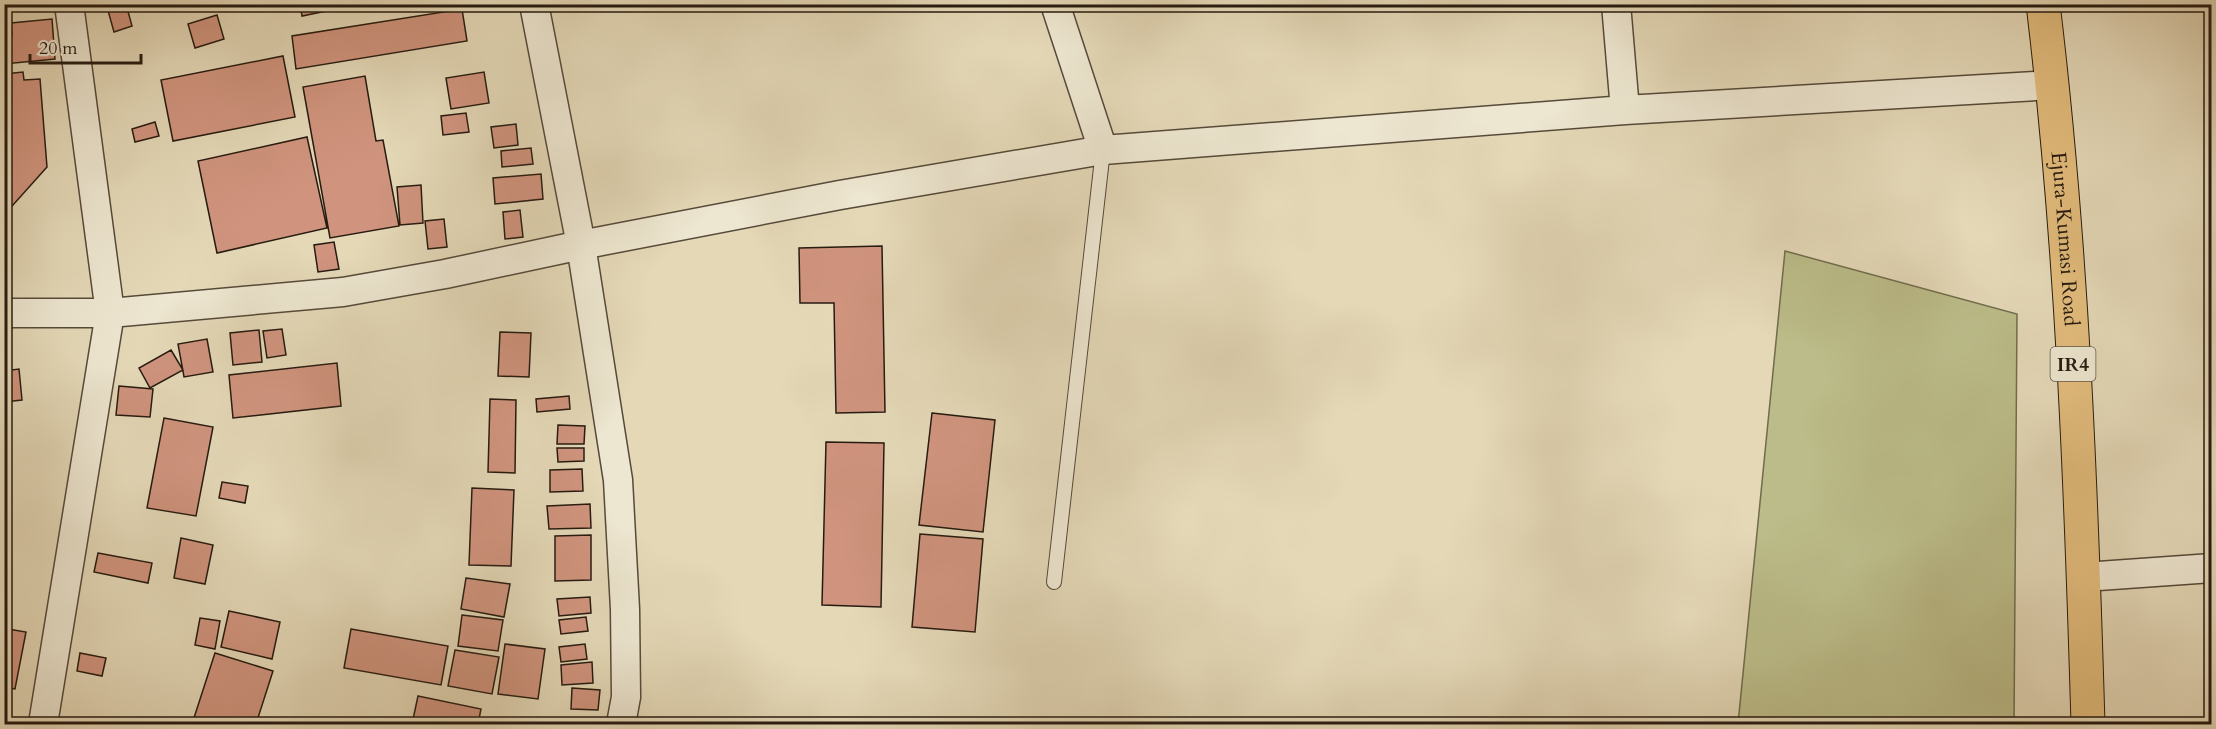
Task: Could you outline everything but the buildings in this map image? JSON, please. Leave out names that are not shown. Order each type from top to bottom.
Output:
[{"type":"main road","name":"Ejura-Kumasi Road","points":[[2043,4],[2053,85],[2068,273],[2084,578],[2088,724]]},
{"type":"street","points":[[43,724],[111,313],[69,4]]},
{"type":"street","points":[[534,4],[581,245],[618,480],[626,620],[626,697],[621,724]]},
{"type":"street","points":[[1055,4],[1103,150]]},
{"type":"street","points":[[1616,4],[1625,110]]},
{"type":"street","points":[[4,313],[111,313],[343,292],[445,274],[840,195],[1103,150],[1625,110],[2053,85]]},
{"type":"street","points":[[2084,578],[2211,568]]},
{"type":"lane","points":[[1054,582],[1103,150]]},
{"type":"green space","points":[[1785,251],[2017,314],[2014,724],[1738,724]]}]
